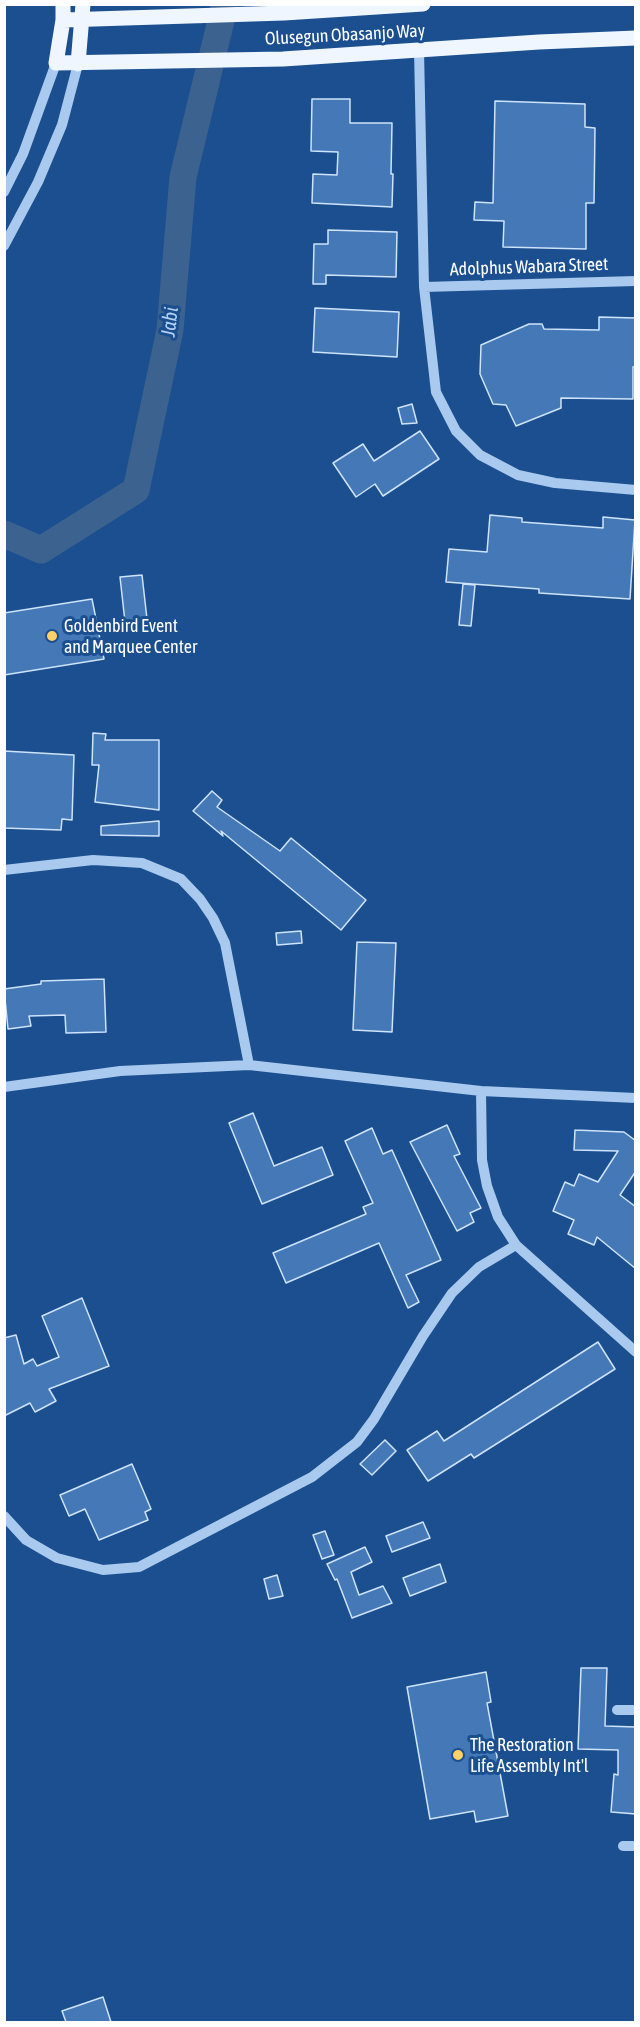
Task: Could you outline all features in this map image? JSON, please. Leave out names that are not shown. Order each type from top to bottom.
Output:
[{"type":"main road","name":"Olusegun Obasanjo Way","points":[[63,12],[160,18],[423,4]]},
{"type":"main road","points":[[56,63],[63,12]]},
{"type":"main road","points":[[78,64],[83,12]]},
{"type":"main road","name":"Olusegun Obasanjo Way","points":[[56,63],[283,59],[636,38]]},
{"type":"street","points":[[419,50],[424,287],[436,392],[456,431],[480,455],[518,475],[555,483],[636,490]]},
{"type":"street","points":[[4,192],[23,154],[56,63]]},
{"type":"street","points":[[4,246],[38,182],[62,125],[78,64]]},
{"type":"street","name":"Adolphus Wabara Street","points":[[424,287],[636,281]]},
{"type":"street","points":[[4,870],[93,860],[113,861],[142,863],[181,879],[200,899],[213,918],[225,943],[249,1065]]},
{"type":"street","points":[[4,1087],[120,1071],[249,1065],[481,1091],[636,1098]]},
{"type":"street","points":[[481,1091],[482,1160],[487,1186],[498,1217],[516,1245],[636,1352]]},
{"type":"street","points":[[4,1516],[26,1540],[57,1558],[103,1570],[139,1567],[312,1477],[357,1442],[374,1419],[423,1336],[452,1293],[479,1267],[516,1245]]},
{"type":"street","points":[[617,1710],[636,1710]]},
{"type":"street","points":[[623,1846],[636,1846]]},
{"type":"building","points":[[312,99],[350,99],[350,123],[392,123],[392,207],[312,203],[313,174],[337,175],[338,152],[311,151]]},
{"type":"building","points":[[495,101],[585,104],[585,127],[595,128],[594,203],[586,203],[586,249],[503,247],[504,221],[474,220],[475,202],[493,203]]},
{"type":"building","points":[[328,230],[397,232],[396,277],[326,275],[326,284],[313,284],[314,244],[328,244]]},
{"type":"building","points":[[315,308],[399,312],[397,357],[313,352]]},
{"type":"building","points":[[599,317],[636,318],[633,399],[561,398],[561,408],[516,426],[506,405],[493,404],[480,374],[481,345],[529,324],[542,324],[544,329],[599,330]]},
{"type":"building","points":[[412,404],[417,423],[402,424],[398,408]]},
{"type":"building","points":[[420,431],[439,459],[383,496],[375,484],[356,497],[333,463],[363,444],[374,461]]},
{"type":"building","points":[[490,515],[522,518],[522,522],[603,528],[603,517],[635,520],[630,599],[539,593],[539,589],[446,582],[449,549],[487,552]]},
{"type":"building","points":[[142,575],[147,619],[125,622],[120,577]]},
{"type":"building","points":[[463,584],[475,585],[471,626],[459,625]]},
{"type":"building","name":"Goldenbird Event and Marquee Center","points":[[92,599],[104,659],[4,675],[4,613]]},
{"type":"building","points":[[93,733],[106,734],[105,740],[159,740],[159,810],[95,802],[99,765],[92,765]]},
{"type":"building","points":[[4,751],[74,755],[72,820],[62,819],[61,830],[4,828]]},
{"type":"building","points":[[212,791],[222,800],[217,807],[280,851],[291,838],[366,900],[341,930],[221,831],[223,836],[193,811]]},
{"type":"building","points":[[159,821],[159,836],[101,835],[101,826]]},
{"type":"building","points":[[301,931],[302,943],[277,945],[276,933]]},
{"type":"building","points":[[357,942],[396,943],[392,1032],[353,1030]]},
{"type":"building","points":[[104,979],[106,1032],[66,1033],[65,1015],[29,1016],[31,1026],[8,1029],[4,989],[41,984],[41,981]]},
{"type":"building","points":[[253,1113],[274,1166],[322,1147],[333,1175],[262,1204],[229,1123]]},
{"type":"building","points":[[447,1125],[460,1154],[454,1156],[481,1208],[470,1213],[474,1222],[457,1231],[410,1142]]},
{"type":"building","points":[[372,1128],[383,1154],[392,1150],[441,1260],[406,1275],[419,1302],[408,1308],[379,1243],[286,1283],[273,1253],[366,1214],[363,1207],[373,1203],[345,1141]]},
{"type":"building","points":[[575,1130],[624,1132],[636,1141],[636,1171],[620,1195],[636,1207],[636,1269],[597,1237],[594,1245],[568,1234],[574,1220],[553,1211],[565,1182],[574,1186],[579,1174],[598,1182],[618,1151],[574,1150]]},
{"type":"building","points":[[82,1298],[109,1366],[49,1389],[56,1401],[35,1412],[30,1403],[4,1416],[4,1338],[16,1335],[24,1364],[33,1359],[37,1366],[59,1357],[42,1316]]},
{"type":"building","points":[[598,1342],[615,1369],[474,1458],[471,1454],[428,1481],[407,1450],[437,1431],[444,1441]]},
{"type":"building","points":[[385,1440],[396,1451],[372,1475],[360,1464]]},
{"type":"building","points":[[132,1464],[151,1509],[145,1512],[148,1520],[99,1540],[85,1509],[69,1516],[60,1495]]},
{"type":"building","points":[[423,1522],[430,1538],[392,1552],[386,1536]]},
{"type":"building","points":[[325,1531],[334,1555],[322,1559],[313,1535]]},
{"type":"building","points":[[365,1547],[372,1562],[351,1572],[359,1595],[383,1586],[392,1603],[352,1618],[337,1579],[335,1580],[327,1564]]},
{"type":"building","points":[[440,1564],[446,1582],[410,1596],[403,1578]]},
{"type":"building","points":[[277,1575],[283,1596],[269,1599],[264,1579]]},
{"type":"building","points":[[581,1668],[607,1668],[605,1726],[636,1727],[636,1814],[611,1812],[614,1774],[618,1775],[618,1750],[578,1749]]},
{"type":"building","name":"The Restoration Life Assembly Int'l","points":[[486,1672],[491,1702],[487,1703],[508,1816],[476,1822],[474,1811],[430,1819],[407,1687]]},
{"type":"building","points":[[103,1997],[111,2022],[66,2022],[62,2011]]},
{"type":"waterway","name":"Jabi","points":[[4,534],[41,550],[136,490],[170,330],[183,177],[225,4]]},
{"type":"place","name":"Goldenbird Event and Marquee Center","points":[[52,636]]},
{"type":"place","name":"The Restoration Life Assembly Int'l","points":[[458,1755]]}]
